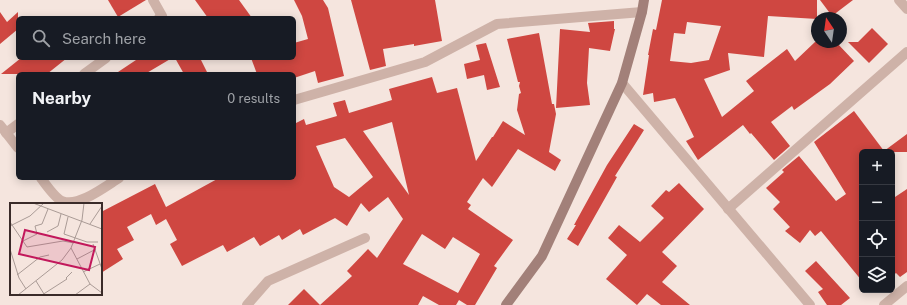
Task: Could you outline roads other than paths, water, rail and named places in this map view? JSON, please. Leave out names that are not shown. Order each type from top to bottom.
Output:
[{"type":"street","points":[[153,0],[162,16]]},
{"type":"street","points":[[506,305],[542,256],[622,83],[644,0]]},
{"type":"street","points":[[899,0],[907,9]]},
{"type":"street","points":[[296,99],[425,62],[497,24],[642,12]]},
{"type":"street","points":[[728,209],[907,52]]},
{"type":"street","points":[[87,72],[103,60]]},
{"type":"street","points":[[622,83],[810,305]]},
{"type":"street","points":[[16,125],[3,129],[16,145]]},
{"type":"street","points":[[43,180],[62,202],[72,202],[86,199],[116,180]]},
{"type":"street","points":[[247,305],[268,282],[365,238]]},
{"type":"street","points":[[884,305],[907,286]]}]
